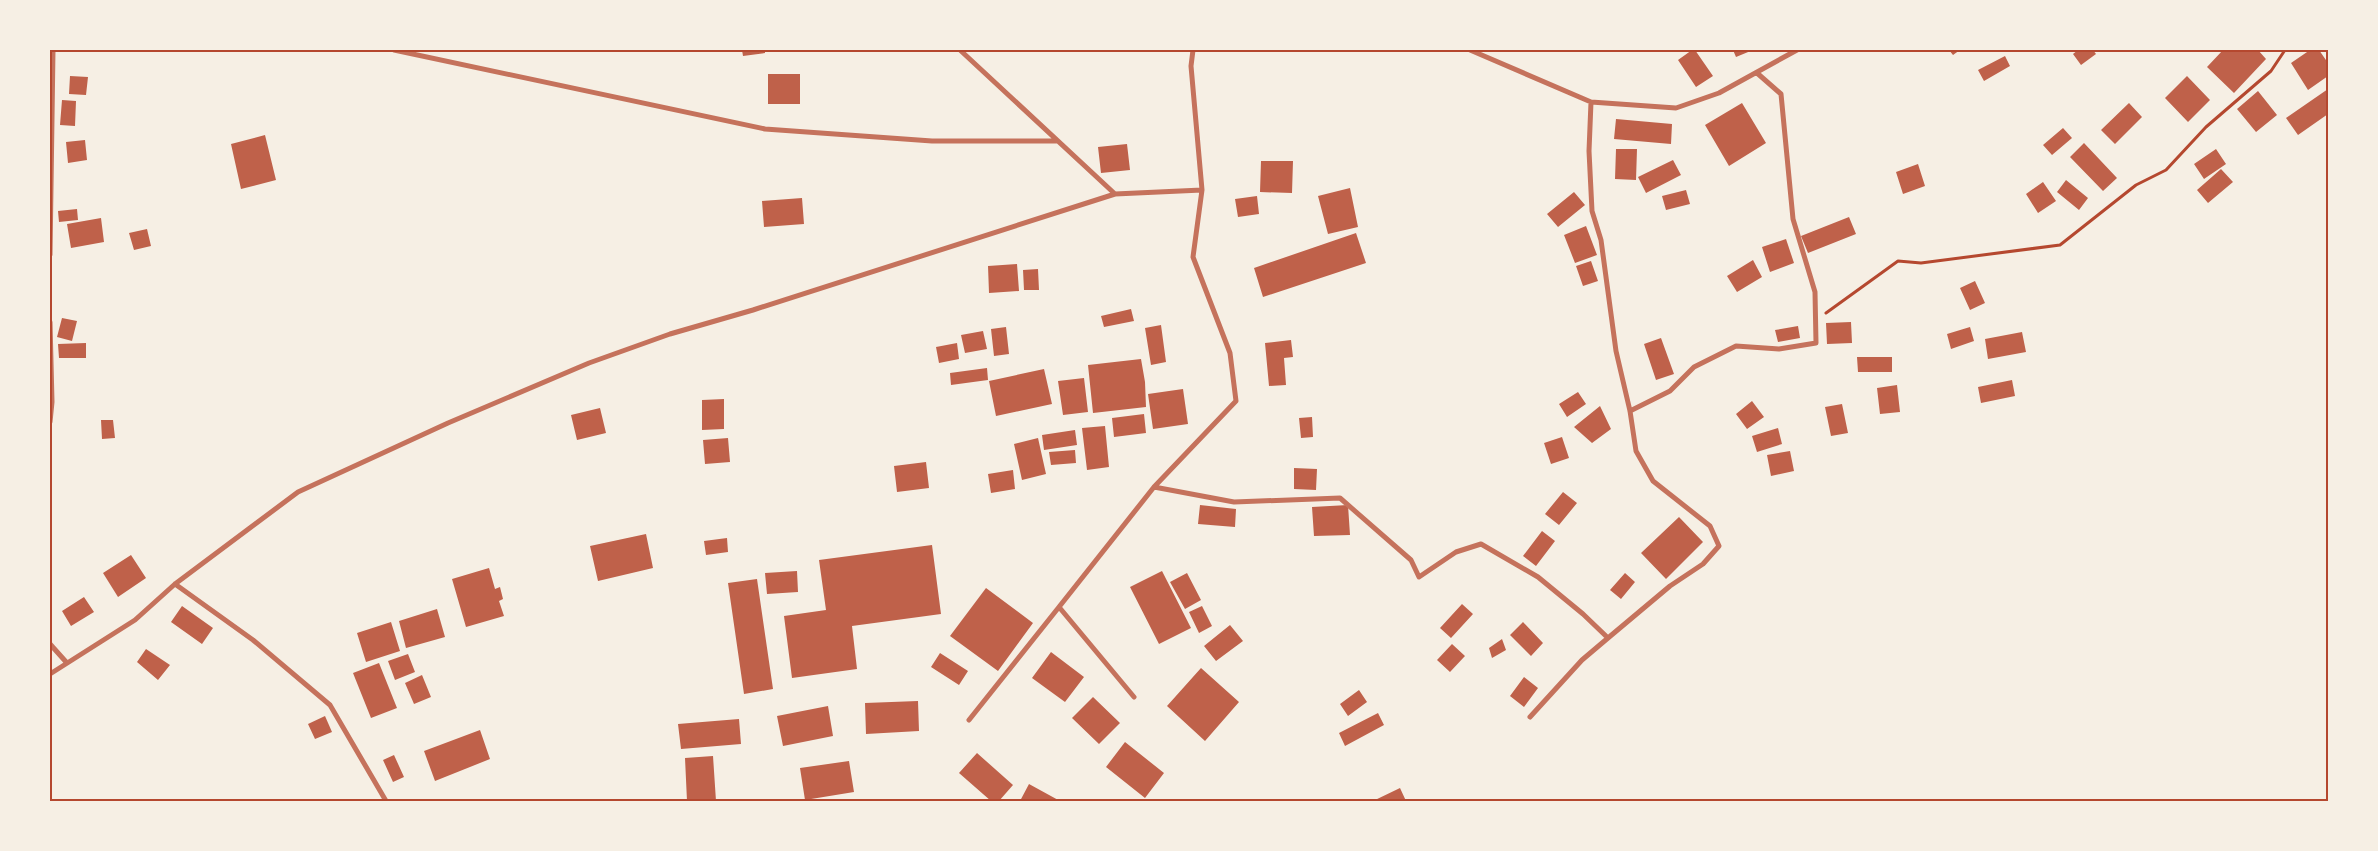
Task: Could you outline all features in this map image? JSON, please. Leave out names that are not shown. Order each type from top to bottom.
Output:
[{"type":"street","points":[[50,255],[53,50]]},
{"type":"street","points":[[394,50],[766,129],[932,141],[1058,141]]},
{"type":"street","points":[[960,50],[1114,194]]},
{"type":"street","points":[[970,720],[1154,487],[1236,401],[1230,353],[1193,257],[1202,190],[1191,66],[1193,50]]},
{"type":"street","points":[[1470,50],[1591,102],[1676,108],[1719,93],[1797,50]]},
{"type":"street","points":[[1630,411],[1670,390],[1694,367],[1736,346],[1779,349],[1816,343],[1815,292],[1794,219],[1782,94],[1756,73]]},
{"type":"street","points":[[1530,717],[1582,660],[1670,586],[1703,564],[1719,546],[1710,526],[1652,481],[1636,451],[1630,411],[1616,350],[1601,240],[1592,211],[1589,151],[1591,102]]},
{"type":"street","points":[[50,674],[135,620],[175,584],[298,492],[448,423],[589,364],[670,334],[753,310],[1114,194],[1202,190]]},
{"type":"street","points":[[50,322],[52,402],[50,422]]},
{"type":"street","points":[[1154,487],[1234,502],[1340,498],[1411,560],[1419,577],[1456,552],[1480,544],[1538,577],[1583,614],[1608,638]]},
{"type":"street","points":[[175,584],[253,640],[330,705],[386,801]]},
{"type":"street","points":[[1059,607],[1134,697]]},
{"type":"street","points":[[50,644],[67,663]]},
{"type":"path","points":[[1816,320],[1898,261],[1921,263],[2060,245],[2136,185],[2166,170],[2206,127],[2271,71],[2285,50]]},
{"type":"building","points":[[742,50],[765,50],[765,53],[743,56]]},
{"type":"building","points":[[1692,50],[1695,50],[1713,76],[1696,87],[1678,60]]},
{"type":"building","points":[[1733,50],[1753,50],[1736,57]]},
{"type":"building","points":[[1949,50],[1960,50],[1953,55]]},
{"type":"building","points":[[2078,50],[2093,50],[2096,54],[2081,65],[2073,54]]},
{"type":"building","points":[[2223,50],[2258,50],[2266,59],[2234,93],[2207,67]]},
{"type":"building","points":[[2310,50],[2319,50],[2328,63],[2328,76],[2308,90],[2291,63]]},
{"type":"building","points":[[2005,56],[2010,66],[1984,81],[1978,70]]},
{"type":"building","points":[[768,74],[800,74],[800,104],[768,104]]},
{"type":"building","points":[[70,76],[88,77],[86,95],[69,94]]},
{"type":"building","points":[[2187,76],[2210,100],[2188,122],[2165,98]]},
{"type":"building","points":[[2328,89],[2328,114],[2298,135],[2286,118]]},
{"type":"building","points":[[2258,91],[2277,115],[2256,132],[2237,109]]},
{"type":"building","points":[[62,100],[76,101],[75,126],[60,125]]},
{"type":"building","points":[[1742,103],[1766,143],[1729,166],[1705,125]]},
{"type":"building","points":[[2129,103],[2142,117],[2115,144],[2101,130]]},
{"type":"building","points":[[1616,119],[1672,124],[1671,144],[1614,139]]},
{"type":"building","points":[[2063,128],[2072,138],[2052,155],[2043,145]]},
{"type":"building","points":[[265,135],[276,180],[241,189],[231,144]]},
{"type":"building","points":[[85,140],[87,160],[68,163],[66,142]]},
{"type":"building","points":[[2084,143],[2117,178],[2103,191],[2070,157]]},
{"type":"building","points":[[1127,144],[1130,170],[1101,173],[1098,147]]},
{"type":"building","points":[[1616,149],[1637,149],[1636,180],[1615,179]]},
{"type":"building","points":[[2216,149],[2226,164],[2204,179],[2194,164]]},
{"type":"building","points":[[1673,160],[1681,175],[1646,193],[1638,177]]},
{"type":"building","points":[[1261,161],[1293,161],[1292,193],[1260,192]]},
{"type":"building","points":[[1918,164],[1925,186],[1903,194],[1896,172]]},
{"type":"building","points":[[2221,169],[2233,182],[2208,203],[2197,190]]},
{"type":"building","points":[[2066,180],[2088,198],[2079,210],[2057,192]]},
{"type":"building","points":[[2043,182],[2056,201],[2038,213],[2026,194]]},
{"type":"building","points":[[1350,188],[1358,227],[1328,234],[1318,196]]},
{"type":"building","points":[[1686,190],[1690,204],[1666,210],[1662,196]]},
{"type":"building","points":[[1574,192],[1585,205],[1558,227],[1547,214]]},
{"type":"building","points":[[1257,196],[1259,214],[1238,217],[1235,199]]},
{"type":"building","points":[[802,198],[804,224],[764,227],[762,201]]},
{"type":"building","points":[[77,209],[78,220],[59,222],[58,211]]},
{"type":"building","points":[[1849,217],[1856,234],[1808,253],[1801,236]]},
{"type":"building","points":[[101,218],[104,242],[71,248],[67,224]]},
{"type":"building","points":[[1586,226],[1597,255],[1575,263],[1564,235]]},
{"type":"building","points":[[147,229],[151,246],[134,250],[129,233]]},
{"type":"building","points":[[1356,233],[1366,263],[1263,297],[1254,268]]},
{"type":"building","points":[[1786,239],[1794,263],[1770,272],[1762,247]]},
{"type":"building","points":[[1753,260],[1762,277],[1737,292],[1727,276]]},
{"type":"building","points":[[1591,261],[1598,281],[1583,286],[1576,266]]},
{"type":"building","points":[[1017,264],[1019,291],[989,293],[988,266]]},
{"type":"building","points":[[1038,269],[1039,290],[1024,290],[1023,270]]},
{"type":"building","points":[[1975,281],[1985,303],[1970,310],[1960,288]]},
{"type":"building","points":[[1131,309],[1134,321],[1104,327],[1101,316]]},
{"type":"building","points":[[62,318],[77,321],[72,341],[57,337]]},
{"type":"building","points":[[1851,322],[1852,343],[1827,344],[1826,323]]},
{"type":"building","points":[[1161,325],[1166,362],[1151,365],[1145,328]]},
{"type":"building","points":[[1798,326],[1800,338],[1778,342],[1775,330]]},
{"type":"building","points":[[1006,327],[1009,354],[994,356],[991,329]]},
{"type":"building","points":[[1970,327],[1974,341],[1951,349],[1947,334]]},
{"type":"building","points":[[983,331],[987,349],[965,353],[961,335]]},
{"type":"building","points":[[2022,332],[2026,352],[1988,359],[1985,339]]},
{"type":"building","points":[[1661,338],[1674,374],[1656,380],[1644,344]]},
{"type":"building","points":[[1291,340],[1293,357],[1284,358],[1286,385],[1269,386],[1265,343]]},
{"type":"building","points":[[86,343],[86,358],[59,358],[58,344]]},
{"type":"building","points":[[957,343],[959,359],[939,363],[936,347]]},
{"type":"building","points":[[1857,357],[1892,357],[1892,372],[1858,372]]},
{"type":"building","points":[[1141,359],[1145,382],[1146,407],[1093,413],[1088,365]]},
{"type":"building","points":[[987,368],[988,380],[951,385],[950,373]]},
{"type":"building","points":[[1044,369],[1052,404],[996,416],[989,381]]},
{"type":"building","points":[[1084,378],[1088,412],[1063,415],[1058,381]]},
{"type":"building","points":[[2012,380],[2015,396],[1981,403],[1978,387]]},
{"type":"building","points":[[1897,385],[1900,412],[1880,414],[1877,388]]},
{"type":"building","points":[[1183,389],[1188,424],[1153,429],[1148,394]]},
{"type":"building","points":[[1578,392],[1586,404],[1567,417],[1559,404]]},
{"type":"building","points":[[724,399],[724,429],[702,430],[702,400]]},
{"type":"building","points":[[1752,401],[1764,417],[1747,429],[1736,414]]},
{"type":"building","points":[[1842,404],[1848,433],[1831,436],[1825,407]]},
{"type":"building","points":[[1600,406],[1611,429],[1592,443],[1574,427]]},
{"type":"building","points":[[600,408],[606,433],[577,440],[571,415]]},
{"type":"building","points":[[1144,414],[1146,433],[1114,437],[1112,418]]},
{"type":"building","points":[[1312,417],[1313,437],[1301,438],[1299,418]]},
{"type":"building","points":[[101,420],[113,420],[115,438],[102,439]]},
{"type":"building","points":[[1105,426],[1109,467],[1087,470],[1082,428]]},
{"type":"building","points":[[1778,428],[1782,444],[1757,452],[1752,436]]},
{"type":"building","points":[[1075,430],[1077,445],[1044,450],[1042,435]]},
{"type":"building","points":[[1562,437],[1569,458],[1551,464],[1544,443]]},
{"type":"building","points":[[728,438],[730,462],[705,464],[703,440]]},
{"type":"building","points":[[1038,438],[1046,474],[1022,480],[1014,444]]},
{"type":"building","points":[[1075,450],[1076,463],[1051,465],[1049,452]]},
{"type":"building","points":[[1790,451],[1794,471],[1771,476],[1767,455]]},
{"type":"building","points":[[926,462],[929,488],[897,492],[894,466]]},
{"type":"building","points":[[1294,468],[1317,469],[1316,490],[1294,489]]},
{"type":"building","points":[[1013,470],[1015,489],[991,493],[988,474]]},
{"type":"building","points":[[1563,492],[1577,503],[1559,525],[1545,514]]},
{"type":"building","points":[[1200,505],[1236,509],[1235,527],[1198,524]]},
{"type":"building","points":[[1348,505],[1350,535],[1314,536],[1312,507]]},
{"type":"building","points":[[1679,517],[1703,542],[1666,579],[1641,553]]},
{"type":"building","points":[[1542,531],[1555,541],[1536,566],[1523,556]]},
{"type":"building","points":[[646,534],[653,568],[598,581],[590,546]]},
{"type":"building","points":[[727,538],[728,552],[706,555],[704,541]]},
{"type":"building","points":[[932,545],[941,614],[852,626],[857,669],[792,678],[784,616],[826,610],[819,560]]},
{"type":"building","points":[[131,555],[146,578],[118,597],[103,573]]},
{"type":"building","points":[[489,568],[495,589],[500,587],[503,599],[499,601],[504,616],[466,627],[452,579]]},
{"type":"building","points":[[797,571],[798,592],[767,594],[765,573]]},
{"type":"building","points":[[1162,571],[1191,628],[1159,644],[1130,587]]},
{"type":"building","points":[[1187,573],[1201,600],[1185,609],[1170,582]]},
{"type":"building","points":[[1625,573],[1635,582],[1621,599],[1610,590]]},
{"type":"building","points":[[757,579],[773,689],[744,694],[728,583]]},
{"type":"building","points":[[986,588],[1033,623],[998,671],[950,636]]},
{"type":"building","points":[[84,597],[94,612],[71,626],[62,611]]},
{"type":"building","points":[[1462,604],[1473,614],[1451,638],[1440,628]]},
{"type":"building","points":[[182,606],[213,628],[202,644],[171,622]]},
{"type":"building","points":[[1202,606],[1212,626],[1199,633],[1189,612]]},
{"type":"building","points":[[437,609],[445,637],[406,648],[399,621]]},
{"type":"building","points":[[391,622],[400,651],[366,662],[357,633]]},
{"type":"building","points":[[1523,622],[1543,643],[1531,656],[1510,635]]},
{"type":"building","points":[[1230,625],[1243,641],[1216,661],[1204,646]]},
{"type":"building","points":[[1502,639],[1506,650],[1492,658],[1489,648]]},
{"type":"building","points":[[1452,644],[1465,656],[1450,672],[1437,660]]},
{"type":"building","points":[[146,649],[170,665],[158,680],[137,662]]},
{"type":"building","points":[[1051,652],[1084,677],[1065,702],[1032,678]]},
{"type":"building","points":[[940,653],[968,671],[959,685],[931,667]]},
{"type":"building","points":[[408,654],[415,672],[395,680],[388,661]]},
{"type":"building","points":[[379,663],[397,708],[371,718],[353,673]]},
{"type":"building","points":[[1201,668],[1239,702],[1205,741],[1167,706]]},
{"type":"building","points":[[422,675],[431,697],[414,704],[405,683]]},
{"type":"building","points":[[1524,677],[1538,688],[1524,707],[1510,696]]},
{"type":"building","points":[[1359,690],[1367,702],[1348,716],[1340,704]]},
{"type":"building","points":[[1093,697],[1120,723],[1099,744],[1072,718]]},
{"type":"building","points":[[918,701],[919,731],[866,734],[865,703]]},
{"type":"building","points":[[828,706],[833,736],[783,746],[777,716]]},
{"type":"building","points":[[1378,713],[1384,725],[1345,746],[1339,733]]},
{"type":"building","points":[[325,716],[332,732],[315,739],[308,724]]},
{"type":"building","points":[[739,719],[741,744],[681,749],[678,724]]},
{"type":"building","points":[[480,730],[490,759],[435,781],[424,751]]},
{"type":"building","points":[[1125,742],[1164,773],[1145,798],[1106,767]]},
{"type":"building","points":[[977,753],[1013,785],[999,801],[991,801],[959,773]]},
{"type":"building","points":[[394,755],[404,777],[393,782],[383,760]]},
{"type":"building","points":[[713,756],[716,801],[687,801],[685,758]]},
{"type":"building","points":[[849,761],[854,792],[805,800],[800,768]]},
{"type":"building","points":[[1029,784],[1060,801],[1020,801]]},
{"type":"building","points":[[1400,788],[1406,801],[1373,801]]}]
